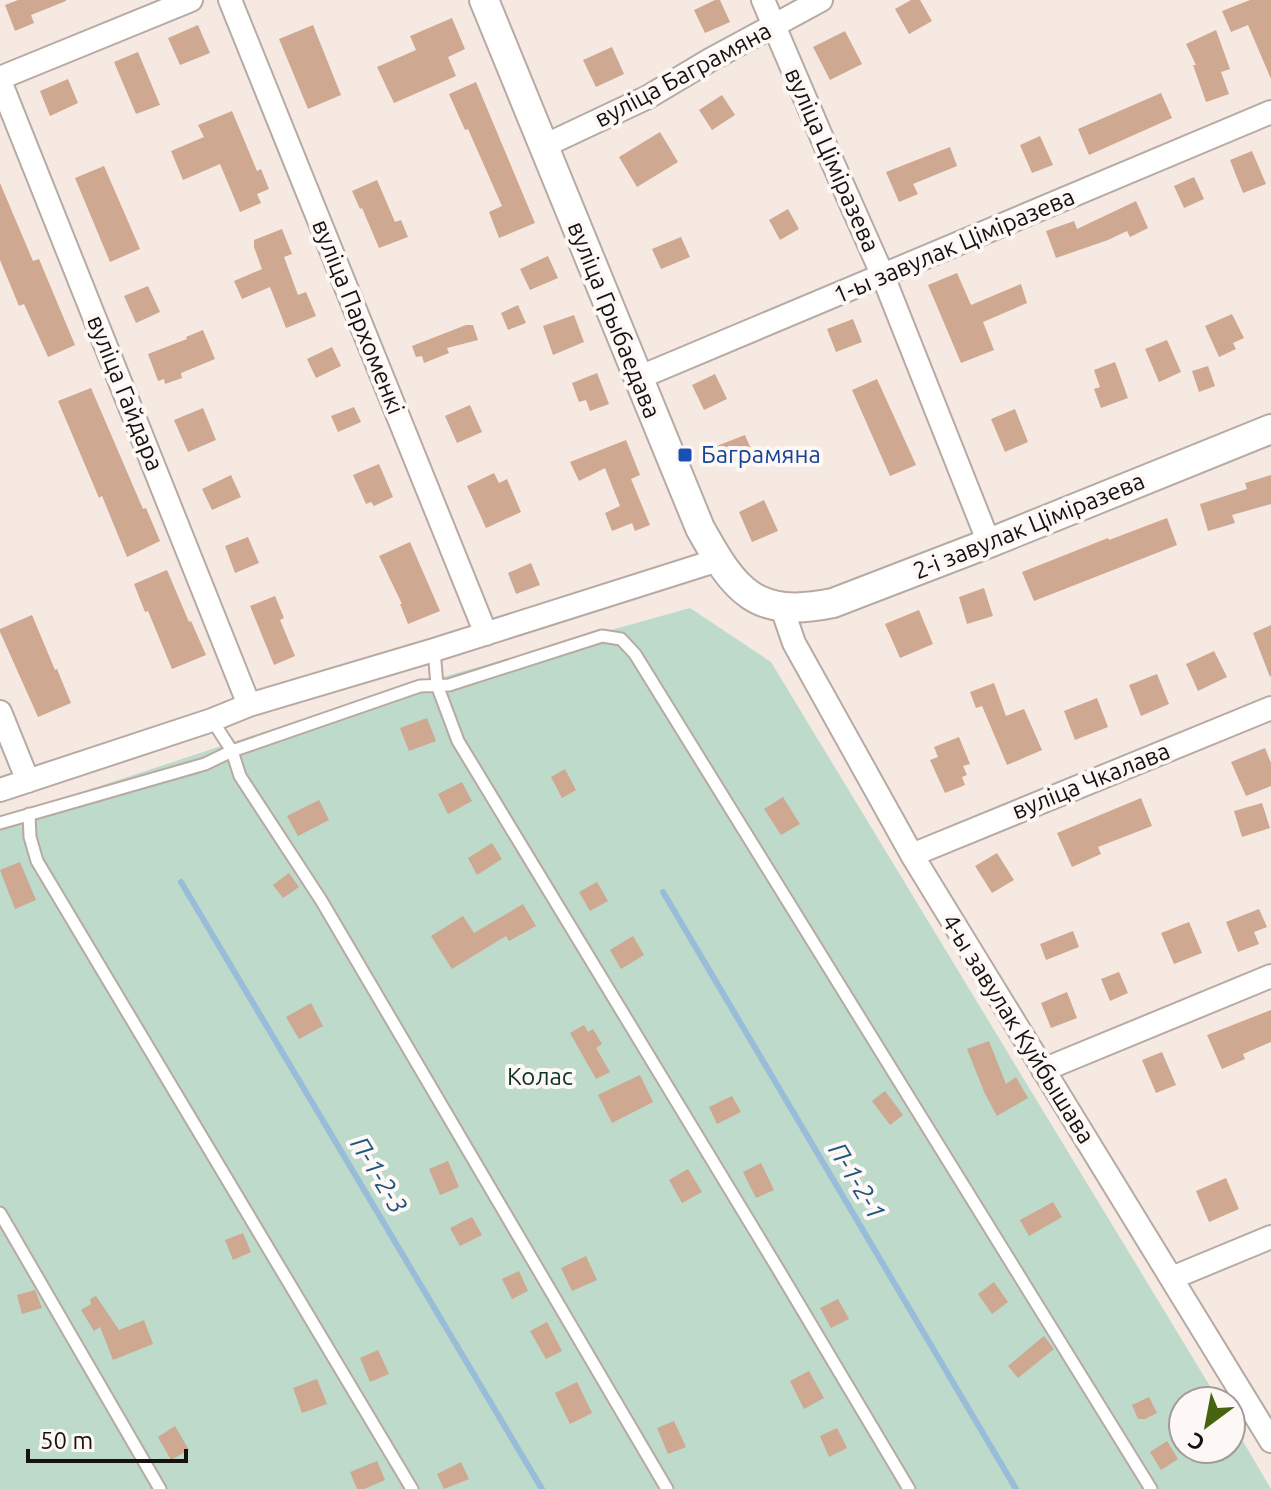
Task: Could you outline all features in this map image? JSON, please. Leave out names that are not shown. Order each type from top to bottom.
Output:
[{"type":"street","points":[[0,80],[191,0]]},
{"type":"street","name":"вуліца Пархоменкі","points":[[230,0],[486,634]]},
{"type":"street","name":"вуліца Грыбаедава","points":[[484,0],[700,528],[733,581],[757,599],[782,608]]},
{"type":"street","name":"вуліца Ціміразева","points":[[763,0],[883,276],[989,543]]},
{"type":"street","name":"вуліца Баграмяна","points":[[544,146],[648,97],[821,0]]},
{"type":"street","name":"вуліца Гайдара","points":[[0,80],[249,705]]},
{"type":"street","name":"1-ы завулак Ціміразева","points":[[638,378],[1271,112]]},
{"type":"street","name":"2-і завулак Ціміразева","points":[[782,608],[833,603],[1271,429]]},
{"type":"street","points":[[0,790],[249,705],[718,560]]},
{"type":"street","name":"4-ы завулак Куйбышава","points":[[782,608],[794,643],[912,855],[1271,1441]]},
{"type":"street","name":"вуліца Чкалава","points":[[912,855],[1271,708]]},
{"type":"street","points":[[0,712],[28,781]]},
{"type":"street","points":[[1043,1070],[1271,976]]},
{"type":"street","points":[[1172,1278],[1271,1237]]},
{"type":"lane","points":[[0,823],[205,764],[232,751],[420,686],[449,685],[602,636],[621,639],[635,654],[1151,1489]]},
{"type":"lane","points":[[434,650],[437,685],[458,741],[909,1489]]},
{"type":"lane","points":[[212,720],[232,751],[240,776],[321,900],[667,1489]]},
{"type":"lane","points":[[29,814],[30,837],[37,861],[412,1489]]},
{"type":"lane","points":[[0,1213],[160,1489]]},
{"type":"green space","name":"Колас","points":[[690,608],[771,662],[1209,1385],[1167,1385],[1167,1465],[1247,1465],[1247,1448],[1271,1489],[0,1489],[0,819],[364,699]]},
{"type":"building","points":[[18,0],[66,1],[31,15],[34,23],[15,31],[5,5]]},
{"type":"building","points":[[720,0],[730,22],[705,33],[694,10]]},
{"type":"building","points":[[911,0],[920,0],[932,21],[909,34],[895,9]]},
{"type":"building","points":[[1250,0],[1271,0],[1271,79],[1248,25],[1231,32],[1222,11]]},
{"type":"building","points":[[452,18],[465,49],[448,57],[456,76],[394,103],[377,67],[416,50],[410,36]]},
{"type":"building","points":[[198,25],[210,53],[180,65],[168,38]]},
{"type":"building","points":[[313,25],[341,95],[308,109],[279,39]]},
{"type":"building","points":[[1216,30],[1230,69],[1221,72],[1229,94],[1206,102],[1193,65],[1196,65],[1186,44]]},
{"type":"building","points":[[845,31],[862,64],[830,80],[813,47]]},
{"type":"building","points":[[612,47],[624,74],[596,87],[583,60]]},
{"type":"building","points":[[138,52],[160,105],[136,114],[114,62]]},
{"type":"building","points":[[68,79],[78,103],[50,116],[40,91]]},
{"type":"building","points":[[476,82],[535,223],[499,238],[489,212],[502,206],[449,94]]},
{"type":"building","points":[[1161,93],[1172,118],[1089,155],[1078,129]]},
{"type":"building","points":[[722,95],[735,115],[712,130],[699,110]]},
{"type":"building","points":[[232,111],[257,171],[261,169],[269,189],[257,194],[261,203],[240,212],[220,164],[183,180],[171,151],[204,137],[198,125]]},
{"type":"building","points":[[660,132],[678,162],[637,187],[619,157]]},
{"type":"building","points":[[1040,136],[1053,165],[1032,173],[1020,145]]},
{"type":"building","points":[[950,147],[957,166],[913,184],[918,194],[899,202],[886,172]]},
{"type":"building","points":[[1252,151],[1266,184],[1243,193],[1230,160]]},
{"type":"building","points":[[104,166],[140,249],[110,262],[75,178]]},
{"type":"building","points":[[1194,177],[1204,199],[1184,208],[1174,186]]},
{"type":"building","points":[[377,180],[395,222],[401,220],[408,237],[379,248],[352,191]]},
{"type":"building","points":[[0,183],[33,261],[39,259],[75,345],[48,357],[24,304],[19,306],[0,260]]},
{"type":"building","points":[[1136,201],[1148,228],[1130,237],[1127,231],[1056,258],[1046,231],[1074,221],[1077,229]]},
{"type":"building","points":[[788,209],[799,229],[780,240],[769,220]]},
{"type":"building","points":[[282,229],[292,254],[284,257],[298,295],[306,292],[316,316],[286,328],[270,287],[242,299],[234,281],[262,269],[254,240]]},
{"type":"building","points":[[681,237],[690,257],[661,269],[652,249]]},
{"type":"building","points":[[548,256],[558,278],[530,290],[520,269]]},
{"type":"building","points":[[957,273],[971,305],[1021,284],[1027,303],[983,322],[994,350],[961,363],[928,285]]},
{"type":"building","points":[[148,286],[160,312],[136,323],[124,296]]},
{"type":"building","points":[[518,305],[526,323],[508,330],[501,313]]},
{"type":"building","points":[[1232,314],[1244,338],[1233,343],[1236,349],[1219,357],[1205,326]]},
{"type":"building","points":[[574,315],[584,342],[553,355],[543,326]]},
{"type":"building","points":[[853,319],[862,342],[836,352],[827,329]]},
{"type":"building","points":[[473,325],[478,340],[447,348],[449,353],[424,363],[422,356],[416,357],[412,346]]},
{"type":"building","points":[[203,330],[215,359],[181,373],[182,378],[165,384],[164,379],[158,381],[148,354]]},
{"type":"building","points":[[1167,340],[1181,372],[1159,382],[1145,349]]},
{"type":"building","points":[[332,347],[341,366],[316,378],[307,359]]},
{"type":"building","points":[[1115,362],[1128,398],[1101,408],[1094,389],[1100,387],[1094,370]]},
{"type":"building","points":[[1208,366],[1215,386],[1199,392],[1192,371]]},
{"type":"building","points":[[597,373],[609,404],[590,411],[586,400],[579,402],[572,383]]},
{"type":"building","points":[[715,374],[727,399],[704,410],[692,385]]},
{"type":"building","points":[[877,379],[916,465],[890,476],[852,390]]},
{"type":"building","points":[[91,388],[160,541],[127,557],[58,401]]},
{"type":"building","points":[[470,405],[482,432],[457,443],[445,416]]},
{"type":"building","points":[[354,407],[361,422],[338,432],[331,416]]},
{"type":"building","points":[[203,408],[216,440],[188,452],[174,420]]},
{"type":"building","points":[[1015,409],[1028,442],[1005,452],[991,419]]},
{"type":"building","points":[[745,435],[756,461],[739,467],[737,461],[722,467],[714,447]]},
{"type":"building","points":[[626,440],[640,475],[631,479],[650,525],[635,531],[632,523],[612,531],[605,513],[620,506],[605,468],[579,481],[570,462]]},
{"type":"building","points":[[379,464],[393,497],[374,506],[371,502],[366,504],[353,475]]},
{"type":"building","points":[[494,473],[499,483],[507,479],[521,512],[486,528],[467,486]]},
{"type":"building","points":[[231,475],[241,497],[212,510],[202,489]]},
{"type":"building","points":[[1271,475],[1271,504],[1232,515],[1235,523],[1208,531],[1200,504],[1247,489],[1245,483]]},
{"type":"building","points":[[764,500],[778,531],[752,542],[739,512]]},
{"type":"building","points":[[1167,518],[1177,545],[1034,601],[1022,572]]},
{"type":"building","points":[[248,537],[259,563],[235,573],[225,546]]},
{"type":"building","points":[[410,542],[440,611],[408,624],[379,556]]},
{"type":"building","points":[[531,563],[540,585],[516,594],[508,573]]},
{"type":"building","points":[[167,570],[206,655],[172,669],[134,584]]},
{"type":"building","points":[[984,588],[993,616],[967,624],[959,597]]},
{"type":"building","points":[[275,596],[284,618],[280,620],[295,656],[274,665],[250,606]]},
{"type":"building","points":[[919,610],[933,644],[900,658],[885,624]]},
{"type":"building","points":[[32,615],[71,703],[38,717],[0,632],[0,629]]},
{"type":"building","points":[[1271,625],[1271,676],[1270,677],[1253,633]]},
{"type":"building","points":[[1214,651],[1227,677],[1198,691],[1186,664]]},
{"type":"building","points":[[1157,674],[1169,704],[1141,716],[1129,685]]},
{"type":"building","points":[[994,683],[1006,716],[1024,709],[1042,750],[1007,765],[982,706],[976,708],[970,692]]},
{"type":"building","points":[[1097,698],[1108,727],[1075,740],[1064,711]]},
{"type":"building","points":[[427,718],[436,741],[409,751],[400,728]]},
{"type":"building","points":[[959,737],[970,764],[963,766],[967,775],[962,777],[965,785],[945,793],[930,760],[938,757],[934,747]]},
{"type":"building","points":[[1265,748],[1271,763],[1271,786],[1246,796],[1231,762]]},
{"type":"building","points":[[565,769],[576,790],[562,798],[551,777]]},
{"type":"building","points":[[462,782],[472,801],[448,814],[438,794]]},
{"type":"building","points":[[783,797],[800,824],[781,835],[764,809]]},
{"type":"building","points":[[1141,798],[1152,826],[1098,847],[1101,854],[1072,867],[1057,833]]},
{"type":"building","points":[[319,800],[329,820],[298,836],[287,816]]},
{"type":"building","points":[[1262,803],[1270,828],[1242,837],[1234,811]]},
{"type":"building","points":[[492,843],[502,859],[477,875],[468,858]]},
{"type":"building","points":[[997,853],[1014,880],[992,893],[975,866]]},
{"type":"building","points":[[20,862],[36,900],[15,909],[0,870]]},
{"type":"building","points":[[289,873],[299,887],[283,898],[273,885]]},
{"type":"building","points":[[597,882],[608,901],[590,911],[579,892]]},
{"type":"building","points":[[523,904],[536,926],[509,941],[506,936],[452,969],[431,936],[463,916],[474,933]]},
{"type":"building","points":[[1259,909],[1267,927],[1254,932],[1259,944],[1238,952],[1226,922]]},
{"type":"building","points":[[1189,922],[1202,953],[1174,964],[1161,933]]},
{"type":"building","points":[[1073,931],[1079,947],[1046,960],[1040,944]]},
{"type":"building","points":[[633,936],[644,955],[621,969],[610,950]]},
{"type":"building","points":[[1119,972],[1128,993],[1110,1001],[1101,979]]},
{"type":"building","points":[[1067,992],[1077,1018],[1051,1028],[1041,1003]]},
{"type":"building","points":[[311,1003],[323,1026],[299,1039],[286,1017]]},
{"type":"building","points":[[1271,1010],[1271,1042],[1243,1054],[1245,1059],[1222,1069],[1207,1035]]},
{"type":"building","points":[[584,1025],[588,1032],[593,1029],[602,1044],[596,1048],[610,1072],[596,1079],[570,1033]]},
{"type":"building","points":[[989,1041],[1006,1084],[1016,1077],[1028,1098],[997,1116],[967,1049]]},
{"type":"building","points":[[1162,1052],[1176,1085],[1156,1093],[1142,1060]]},
{"type":"building","points":[[640,1075],[653,1102],[612,1123],[598,1095]]},
{"type":"building","points":[[885,1091],[903,1115],[890,1125],[872,1101]]},
{"type":"building","points":[[732,1096],[741,1112],[717,1124],[709,1107]]},
{"type":"building","points":[[448,1161],[459,1187],[440,1195],[429,1169]]},
{"type":"building","points":[[761,1163],[774,1190],[756,1198],[743,1172]]},
{"type":"building","points":[[688,1169],[702,1192],[682,1203],[669,1180]]},
{"type":"building","points":[[1226,1178],[1239,1209],[1209,1222],[1196,1191]]},
{"type":"building","points":[[1053,1202],[1062,1217],[1029,1236],[1020,1220]]},
{"type":"building","points":[[472,1217],[482,1235],[460,1246],[450,1228]]},
{"type":"building","points":[[243,1233],[251,1252],[233,1260],[225,1240]]},
{"type":"building","points":[[586,1256],[597,1280],[572,1291],[561,1268]]},
{"type":"building","points":[[519,1271],[528,1291],[512,1299],[502,1279]]},
{"type":"building","points":[[994,1282],[1008,1302],[992,1314],[978,1294]]},
{"type":"building","points":[[35,1290],[42,1308],[22,1314],[17,1295]]},
{"type":"building","points":[[96,1296],[119,1330],[144,1320],[153,1344],[113,1360],[100,1327],[94,1331],[81,1310],[91,1304],[90,1299]]},
{"type":"building","points":[[838,1299],[849,1319],[831,1328],[820,1308]]},
{"type":"building","points":[[547,1322],[562,1351],[546,1359],[530,1331]]},
{"type":"building","points":[[1044,1336],[1054,1349],[1018,1378],[1008,1366]]},
{"type":"building","points":[[378,1350],[389,1374],[370,1382],[360,1358]]},
{"type":"building","points":[[809,1371],[824,1398],[804,1409],[790,1381]]},
{"type":"building","points":[[317,1379],[327,1404],[302,1413],[293,1388]]},
{"type":"building","points":[[577,1382],[592,1413],[570,1424],[555,1393]]},
{"type":"building","points":[[1149,1397],[1157,1413],[1138,1419],[1132,1405]]},
{"type":"building","points":[[674,1421],[686,1447],[668,1454],[657,1428]]},
{"type":"building","points":[[175,1426],[189,1450],[171,1460],[158,1437]]},
{"type":"building","points":[[837,1428],[847,1448],[829,1457],[820,1436]]},
{"type":"building","points":[[1167,1441],[1169,1465],[1161,1470],[1150,1452]]},
{"type":"building","points":[[377,1461],[385,1480],[357,1489],[350,1472]]},
{"type":"building","points":[[461,1462],[469,1479],[444,1489],[437,1474]]},
{"type":"waterway","name":"П-1-2-3","points":[[181,882],[542,1489]]},
{"type":"waterway","name":"П-1-2-1","points":[[663,892],[1016,1489]]},
{"type":"place","name":"Баграмяна","points":[[685,455]]}]
